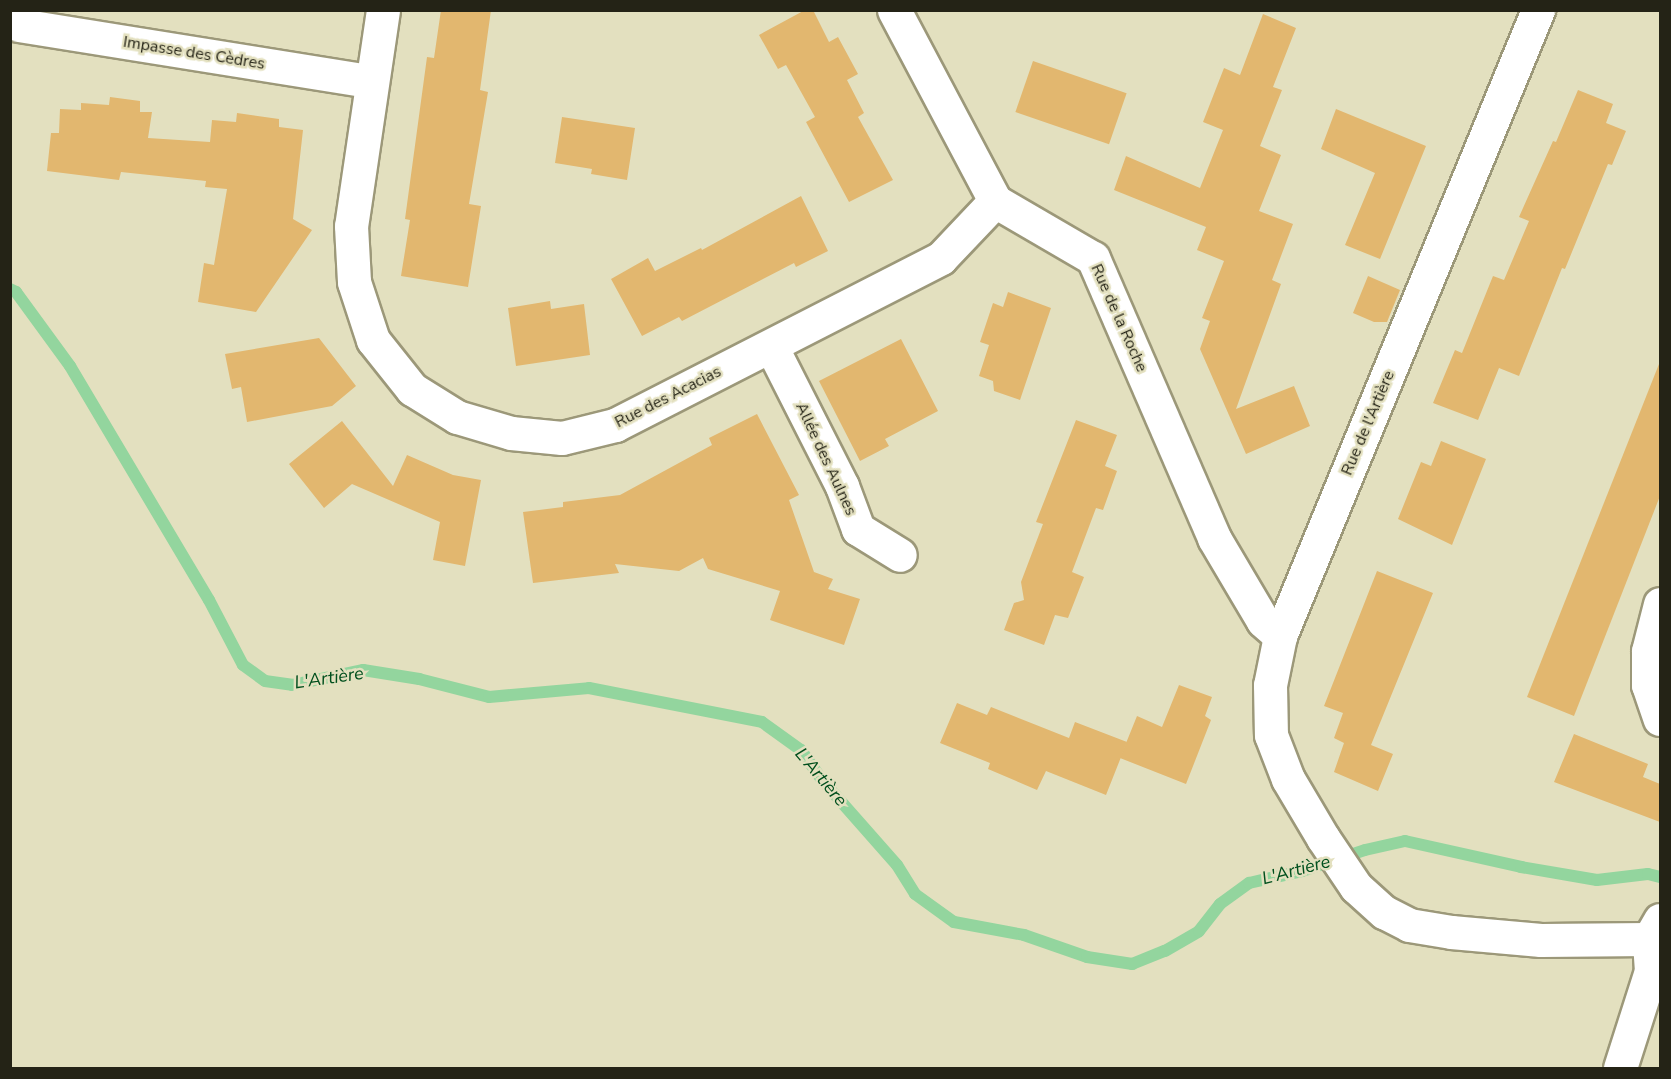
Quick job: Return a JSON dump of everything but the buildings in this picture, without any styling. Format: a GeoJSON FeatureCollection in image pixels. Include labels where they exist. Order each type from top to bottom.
{"type":"FeatureCollection","features":[{"type":"Feature","properties":{"kind":"street","name":"Rue des Acacias"},"geometry":{"type":"LineString","coordinates":[[383,10],[370,81],[351,226],[354,282],[373,340],[412,389],[457,417],[510,433],[562,438],[615,425],[941,258],[995,201]]}},
{"type":"Feature","properties":{"kind":"street"},"geometry":{"type":"LineString","coordinates":[[894,10],[995,201]]}},
{"type":"Feature","properties":{"kind":"street","name":"Rue de l'Artière"},"geometry":{"type":"LineString","coordinates":[[1538,10],[1280,636],[1270,685],[1271,735],[1288,779],[1323,838],[1356,887],[1384,912],[1408,924],[1451,932],[1541,940],[1655,929]]}},
{"type":"Feature","properties":{"kind":"street","name":"Impasse des Cèdres"},"geometry":{"type":"LineString","coordinates":[[19,25],[370,81]]}},
{"type":"Feature","properties":{"kind":"street","name":"Rue de la Roche"},"geometry":{"type":"LineString","coordinates":[[995,201],[1093,258],[1215,538],[1263,621],[1280,636]]}},
{"type":"Feature","properties":{"kind":"street","name":"Allée des Aulnes"},"geometry":{"type":"LineString","coordinates":[[771,346],[842,486],[858,529],[900,555]]}},
{"type":"Feature","properties":{"kind":"street"},"geometry":{"type":"LineString","coordinates":[[1660,604],[1648,651],[1648,685],[1660,719]]}},
{"type":"Feature","properties":{"kind":"street"},"geometry":{"type":"LineString","coordinates":[[1620,1068],[1651,971],[1655,929]]}},
{"type":"Feature","properties":{"kind":"waterway","name":"L'Artière"},"geometry":{"type":"LineString","coordinates":[[10,289],[16,292],[70,366],[209,600],[243,665],[265,681],[292,685],[363,670],[419,679],[489,697],[589,688],[762,722],[801,750],[822,780],[897,865],[915,894],[954,922],[1024,935],[1087,957],[1132,964],[1165,951],[1199,931],[1220,904],[1249,883],[1302,871],[1365,850],[1405,841],[1521,867],[1597,880],[1648,874],[1660,877]]}}]}
